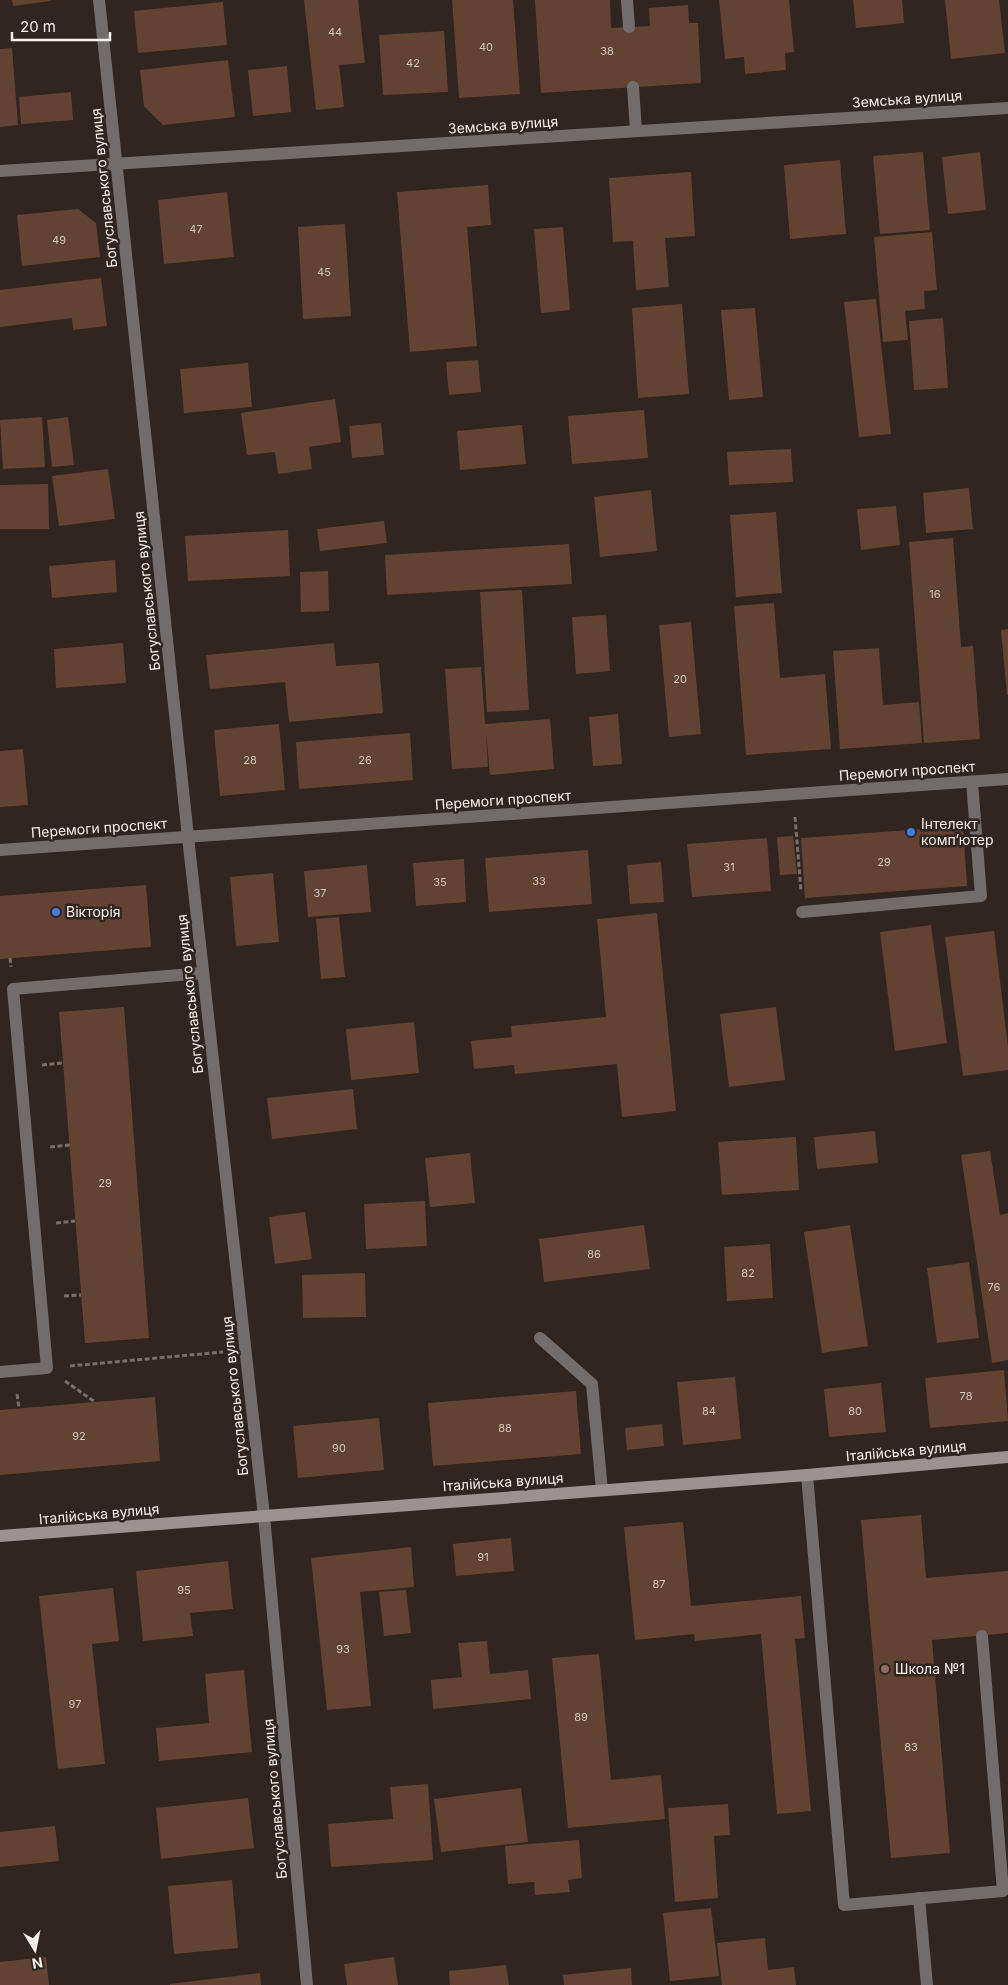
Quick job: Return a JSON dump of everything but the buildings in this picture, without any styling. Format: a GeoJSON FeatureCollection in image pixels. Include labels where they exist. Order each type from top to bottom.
{"type":"FeatureCollection","features":[{"type":"Feature","properties":{"kind":"main road","name":"Італійська вулиця"},"geometry":{"type":"LineString","coordinates":[[0,1536],[807,1475],[1008,1457]]}},
{"type":"Feature","properties":{"kind":"street","name":"Богуславського вулиця"},"geometry":{"type":"LineString","coordinates":[[99,0],[188,837],[264,1516],[307,1985]]}},
{"type":"Feature","properties":{"kind":"street"},"geometry":{"type":"LineString","coordinates":[[628,0],[629,27]]}},
{"type":"Feature","properties":{"kind":"street"},"geometry":{"type":"LineString","coordinates":[[633,87],[636,131]]}},
{"type":"Feature","properties":{"kind":"street","name":"Земська вулиця"},"geometry":{"type":"LineString","coordinates":[[0,171],[1008,108]]}},
{"type":"Feature","properties":{"kind":"street","name":"Перемоги проспект"},"geometry":{"type":"LineString","coordinates":[[0,850],[1008,779]]}},
{"type":"Feature","properties":{"kind":"street"},"geometry":{"type":"LineString","coordinates":[[802,912],[981,896],[972,782]]}},
{"type":"Feature","properties":{"kind":"street"},"geometry":{"type":"LineString","coordinates":[[0,1372],[47,1368],[13,989],[203,973]]}},
{"type":"Feature","properties":{"kind":"street"},"geometry":{"type":"LineString","coordinates":[[540,1338],[592,1384],[602,1490]]}},
{"type":"Feature","properties":{"kind":"street"},"geometry":{"type":"LineString","coordinates":[[807,1475],[844,1905],[1003,1891],[982,1636]]}},
{"type":"Feature","properties":{"kind":"street"},"geometry":{"type":"LineString","coordinates":[[919,1898],[927,1985]]}},
{"type":"Feature","properties":{"kind":"path"},"geometry":{"type":"LineString","coordinates":[[794,794],[802,912]]}},
{"type":"Feature","properties":{"kind":"path"},"geometry":{"type":"LineString","coordinates":[[47,1368],[245,1350]]}},
{"type":"Feature","properties":{"kind":"path"},"geometry":{"type":"LineString","coordinates":[[47,1368],[95,1402]]}},
{"type":"Feature","properties":{"kind":"place","name":"Інтелект комп’ютер"},"geometry":{"type":"Point","coordinates":[911,832]}},
{"type":"Feature","properties":{"kind":"place","name":"Вікторія"},"geometry":{"type":"Point","coordinates":[56,912]}},
{"type":"Feature","properties":{"kind":"place","name":"Школа №1"},"geometry":{"type":"Point","coordinates":[885,1669]}}]}
